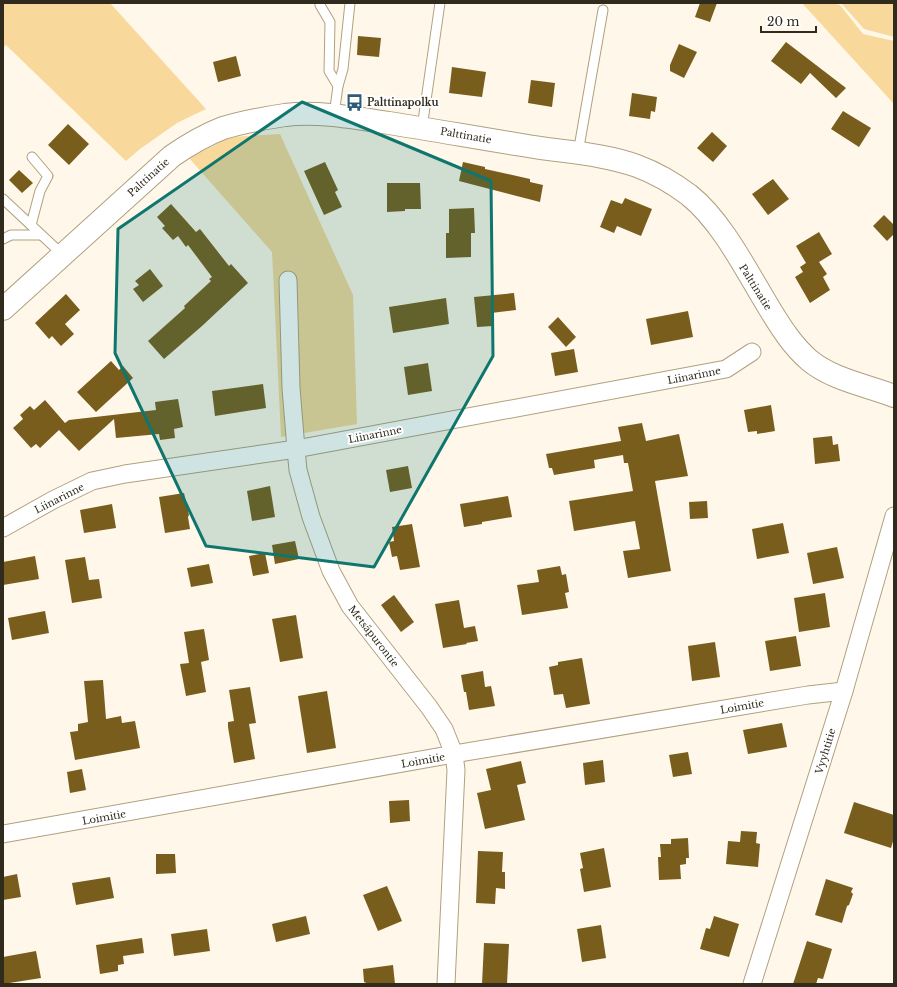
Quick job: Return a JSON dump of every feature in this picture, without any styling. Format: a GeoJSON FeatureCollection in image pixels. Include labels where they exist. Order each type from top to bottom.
{"type":"FeatureCollection","features":[{"type":"Feature","properties":{"kind":"street","name":"Palttinatie"},"geometry":{"type":"LineString","coordinates":[[3,309],[172,156],[193,142],[223,128],[258,119],[287,115],[334,114],[578,153],[636,166],[651,172],[682,190],[704,209],[730,244],[782,329],[794,345],[810,361],[826,372],[894,396]]}},
{"type":"Feature","properties":{"kind":"street","name":"Metsäpurontie"},"geometry":{"type":"LineString","coordinates":[[288,280],[291,388],[298,470],[311,517],[331,571],[350,606],[444,728],[454,754],[456,770],[446,984]]}},
{"type":"Feature","properties":{"kind":"street","name":"Liinarinne"},"geometry":{"type":"LineString","coordinates":[[3,528],[53,500],[92,481],[125,474],[296,449],[726,369],[752,352]]}},
{"type":"Feature","properties":{"kind":"street","name":"Vyyhtitie"},"geometry":{"type":"LineString","coordinates":[[752,984],[844,691],[894,516]]}},
{"type":"Feature","properties":{"kind":"street","name":"Loimitie"},"geometry":{"type":"LineString","coordinates":[[3,834],[454,754],[808,695],[844,691]]}},
{"type":"Feature","properties":{"kind":"lane"},"geometry":{"type":"LineString","coordinates":[[334,114],[338,86],[344,69],[350,3]]}},
{"type":"Feature","properties":{"kind":"lane"},"geometry":{"type":"LineString","coordinates":[[422,128],[440,3]]}},
{"type":"Feature","properties":{"kind":"lane"},"geometry":{"type":"LineString","coordinates":[[320,4],[330,22],[329,71],[338,86]]}},
{"type":"Feature","properties":{"kind":"lane"},"geometry":{"type":"LineString","coordinates":[[578,153],[603,10]]}},
{"type":"Feature","properties":{"kind":"lane"},"geometry":{"type":"LineString","coordinates":[[31,225],[40,191],[48,176],[32,157]]}},
{"type":"Feature","properties":{"kind":"lane"},"geometry":{"type":"LineString","coordinates":[[3,199],[62,255]]}},
{"type":"Feature","properties":{"kind":"lane"},"geometry":{"type":"LineString","coordinates":[[3,239],[11,235],[41,235]]}},
{"type":"Feature","properties":{"kind":"highlighted area"},"geometry":{"type":"Polygon","coordinates":[[[302,102],[491,181],[493,356],[374,567],[206,546],[115,353],[118,229],[302,102]]]}},
{"type":"Feature","properties":{"kind":"shaded area"},"geometry":{"type":"Polygon","coordinates":[[[3,3],[110,3],[206,109],[177,123],[140,149],[126,161],[6,45],[3,48],[3,3]]]}},
{"type":"Feature","properties":{"kind":"shaded area"},"geometry":{"type":"Polygon","coordinates":[[[802,3],[833,3],[840,5],[863,34],[894,41],[894,104],[802,3]]]}},
{"type":"Feature","properties":{"kind":"shaded area"},"geometry":{"type":"Polygon","coordinates":[[[841,3],[894,3],[894,37],[864,29],[841,3]]]}},
{"type":"Feature","properties":{"kind":"shaded area"},"geometry":{"type":"Polygon","coordinates":[[[280,134],[353,295],[357,424],[281,437],[272,252],[189,158],[231,137],[280,134]]]}},
{"type":"Feature","properties":{"kind":"building"},"geometry":{"type":"Polygon","coordinates":[[[700,3],[717,3],[710,22],[695,17],[700,3]]]}},
{"type":"Feature","properties":{"kind":"building"},"geometry":{"type":"Polygon","coordinates":[[[358,36],[381,38],[379,57],[357,55],[358,36]]]}},
{"type":"Feature","properties":{"kind":"building"},"geometry":{"type":"Polygon","coordinates":[[[786,42],[846,88],[836,98],[810,73],[801,84],[771,61],[786,42]]]}},
{"type":"Feature","properties":{"kind":"building"},"geometry":{"type":"Polygon","coordinates":[[[679,44],[697,52],[684,78],[670,71],[670,65],[679,44]]]}},
{"type":"Feature","properties":{"kind":"building"},"geometry":{"type":"Polygon","coordinates":[[[236,56],[241,76],[218,82],[213,62],[236,56]]]}},
{"type":"Feature","properties":{"kind":"building"},"geometry":{"type":"Polygon","coordinates":[[[452,67],[486,72],[482,97],[449,93],[452,67]]]}},
{"type":"Feature","properties":{"kind":"building"},"geometry":{"type":"Polygon","coordinates":[[[531,80],[555,83],[552,107],[528,103],[531,80]]]}},
{"type":"Feature","properties":{"kind":"building"},"geometry":{"type":"Polygon","coordinates":[[[632,93],[657,97],[655,112],[651,111],[650,119],[629,116],[632,93]]]}},
{"type":"Feature","properties":{"kind":"building"},"geometry":{"type":"Polygon","coordinates":[[[843,111],[871,128],[859,147],[831,129],[843,111]]]}},
{"type":"Feature","properties":{"kind":"building"},"geometry":{"type":"Polygon","coordinates":[[[68,124],[89,144],[69,165],[48,145],[68,124]]]}},
{"type":"Feature","properties":{"kind":"building"},"geometry":{"type":"Polygon","coordinates":[[[712,132],[727,146],[713,162],[697,148],[712,132]]]}},
{"type":"Feature","properties":{"kind":"building"},"geometry":{"type":"Polygon","coordinates":[[[325,162],[338,190],[335,192],[342,207],[324,215],[304,171],[325,162]]]}},
{"type":"Feature","properties":{"kind":"building"},"geometry":{"type":"Polygon","coordinates":[[[463,162],[485,167],[485,169],[530,179],[530,182],[543,185],[540,202],[459,181],[463,162]]]}},
{"type":"Feature","properties":{"kind":"building"},"geometry":{"type":"Polygon","coordinates":[[[19,170],[33,183],[22,193],[9,180],[19,170]]]}},
{"type":"Feature","properties":{"kind":"building"},"geometry":{"type":"Polygon","coordinates":[[[773,179],[789,199],[768,215],[752,194],[773,179]]]}},
{"type":"Feature","properties":{"kind":"building"},"geometry":{"type":"Polygon","coordinates":[[[387,183],[420,183],[421,209],[405,209],[405,211],[387,212],[387,183]]]}},
{"type":"Feature","properties":{"kind":"building"},"geometry":{"type":"Polygon","coordinates":[[[625,198],[652,209],[641,236],[617,226],[614,233],[600,227],[611,200],[622,204],[625,198]]]}},
{"type":"Feature","properties":{"kind":"building"},"geometry":{"type":"Polygon","coordinates":[[[171,204],[196,232],[200,229],[229,266],[231,264],[248,283],[164,359],[148,341],[185,308],[184,306],[211,281],[209,279],[212,277],[188,245],[186,247],[178,236],[173,240],[162,228],[165,226],[157,217],[171,204]]]}},
{"type":"Feature","properties":{"kind":"building"},"geometry":{"type":"Polygon","coordinates":[[[474,208],[475,233],[471,233],[471,257],[446,258],[446,233],[449,233],[449,209],[474,208]]]}},
{"type":"Feature","properties":{"kind":"building"},"geometry":{"type":"Polygon","coordinates":[[[884,215],[894,225],[894,234],[887,241],[873,226],[884,215]]]}},
{"type":"Feature","properties":{"kind":"building"},"geometry":{"type":"Polygon","coordinates":[[[819,232],[832,254],[819,262],[827,274],[823,277],[830,290],[810,303],[795,277],[803,272],[800,267],[806,263],[796,246],[819,232]]]}},
{"type":"Feature","properties":{"kind":"building"},"geometry":{"type":"Polygon","coordinates":[[[150,269],[163,286],[143,302],[133,289],[139,285],[135,281],[150,269]]]}},
{"type":"Feature","properties":{"kind":"building"},"geometry":{"type":"Polygon","coordinates":[[[514,293],[516,310],[491,313],[493,326],[477,327],[474,297],[514,293]]]}},
{"type":"Feature","properties":{"kind":"building"},"geometry":{"type":"Polygon","coordinates":[[[66,294],[80,310],[65,324],[74,334],[61,346],[52,336],[49,339],[35,323],[66,294]]]}},
{"type":"Feature","properties":{"kind":"building"},"geometry":{"type":"Polygon","coordinates":[[[446,298],[449,324],[393,333],[389,307],[446,298]]]}},
{"type":"Feature","properties":{"kind":"building"},"geometry":{"type":"Polygon","coordinates":[[[688,311],[693,337],[651,345],[646,319],[688,311]]]}},
{"type":"Feature","properties":{"kind":"building"},"geometry":{"type":"Polygon","coordinates":[[[558,317],[576,337],[566,347],[548,327],[558,317]]]}},
{"type":"Feature","properties":{"kind":"building"},"geometry":{"type":"Polygon","coordinates":[[[574,349],[578,372],[555,376],[551,353],[574,349]]]}},
{"type":"Feature","properties":{"kind":"building"},"geometry":{"type":"Polygon","coordinates":[[[111,361],[119,370],[123,366],[133,378],[96,412],[77,392],[111,361]]]}},
{"type":"Feature","properties":{"kind":"building"},"geometry":{"type":"Polygon","coordinates":[[[428,363],[432,391],[408,395],[404,367],[428,363]]]}},
{"type":"Feature","properties":{"kind":"building"},"geometry":{"type":"Polygon","coordinates":[[[263,384],[266,408],[215,416],[212,391],[263,384]]]}},
{"type":"Feature","properties":{"kind":"building"},"geometry":{"type":"Polygon","coordinates":[[[178,399],[183,427],[174,429],[175,438],[160,440],[159,434],[116,438],[114,419],[79,451],[59,430],[40,448],[36,444],[31,448],[13,428],[23,419],[20,415],[30,406],[34,410],[45,400],[65,423],[69,420],[156,410],[155,402],[178,399]]]}},
{"type":"Feature","properties":{"kind":"building"},"geometry":{"type":"Polygon","coordinates":[[[771,405],[775,431],[757,434],[757,431],[748,432],[744,410],[771,405]]]}},
{"type":"Feature","properties":{"kind":"building"},"geometry":{"type":"Polygon","coordinates":[[[642,423],[646,441],[679,434],[688,476],[655,481],[671,571],[628,578],[623,551],[640,549],[635,521],[574,531],[569,501],[633,491],[628,463],[624,463],[623,455],[594,460],[595,468],[554,475],[552,468],[549,468],[546,454],[621,441],[618,427],[642,423]]]}},
{"type":"Feature","properties":{"kind":"building"},"geometry":{"type":"Polygon","coordinates":[[[832,436],[833,445],[838,444],[840,461],[815,464],[813,438],[832,436]]]}},
{"type":"Feature","properties":{"kind":"building"},"geometry":{"type":"Polygon","coordinates":[[[408,466],[412,488],[390,492],[386,470],[408,466]]]}},
{"type":"Feature","properties":{"kind":"building"},"geometry":{"type":"Polygon","coordinates":[[[270,486],[275,517],[252,521],[247,491],[270,486]]]}},
{"type":"Feature","properties":{"kind":"building"},"geometry":{"type":"Polygon","coordinates":[[[184,493],[189,515],[190,529],[165,533],[159,497],[184,493]]]}},
{"type":"Feature","properties":{"kind":"building"},"geometry":{"type":"Polygon","coordinates":[[[508,496],[512,517],[482,522],[482,524],[464,527],[460,504],[508,496]]]}},
{"type":"Feature","properties":{"kind":"building"},"geometry":{"type":"Polygon","coordinates":[[[707,501],[708,518],[690,519],[689,502],[707,501]]]}},
{"type":"Feature","properties":{"kind":"building"},"geometry":{"type":"Polygon","coordinates":[[[112,504],[116,528],[84,533],[80,510],[112,504]]]}},
{"type":"Feature","properties":{"kind":"building"},"geometry":{"type":"Polygon","coordinates":[[[783,523],[789,553],[757,559],[752,529],[783,523]]]}},
{"type":"Feature","properties":{"kind":"building"},"geometry":{"type":"Polygon","coordinates":[[[412,524],[420,567],[400,570],[397,556],[392,557],[389,542],[394,541],[392,527],[412,524]]]}},
{"type":"Feature","properties":{"kind":"building"},"geometry":{"type":"Polygon","coordinates":[[[295,541],[299,559],[275,564],[272,545],[295,541]]]}},
{"type":"Feature","properties":{"kind":"building"},"geometry":{"type":"Polygon","coordinates":[[[837,547],[844,578],[813,584],[807,553],[837,547]]]}},
{"type":"Feature","properties":{"kind":"building"},"geometry":{"type":"Polygon","coordinates":[[[265,553],[269,573],[253,576],[249,556],[265,553]]]}},
{"type":"Feature","properties":{"kind":"building"},"geometry":{"type":"Polygon","coordinates":[[[35,556],[39,579],[3,585],[3,562],[35,556]]]}},
{"type":"Feature","properties":{"kind":"building"},"geometry":{"type":"Polygon","coordinates":[[[85,557],[89,580],[99,579],[102,598],[72,603],[65,560],[85,557]]]}},
{"type":"Feature","properties":{"kind":"building"},"geometry":{"type":"Polygon","coordinates":[[[209,564],[213,583],[191,587],[187,568],[209,564]]]}},
{"type":"Feature","properties":{"kind":"building"},"geometry":{"type":"Polygon","coordinates":[[[560,566],[562,575],[566,574],[569,592],[565,593],[568,608],[522,615],[517,585],[539,582],[537,570],[560,566]]]}},
{"type":"Feature","properties":{"kind":"building"},"geometry":{"type":"Polygon","coordinates":[[[825,593],[830,627],[799,632],[794,598],[825,593]]]}},
{"type":"Feature","properties":{"kind":"building"},"geometry":{"type":"Polygon","coordinates":[[[394,595],[414,622],[401,632],[381,605],[394,595]]]}},
{"type":"Feature","properties":{"kind":"building"},"geometry":{"type":"Polygon","coordinates":[[[459,600],[464,628],[475,626],[478,641],[443,648],[435,604],[459,600]]]}},
{"type":"Feature","properties":{"kind":"building"},"geometry":{"type":"Polygon","coordinates":[[[45,611],[49,633],[12,640],[8,618],[45,611]]]}},
{"type":"Feature","properties":{"kind":"building"},"geometry":{"type":"Polygon","coordinates":[[[296,615],[303,658],[280,662],[272,619],[296,615]]]}},
{"type":"Feature","properties":{"kind":"building"},"geometry":{"type":"Polygon","coordinates":[[[204,629],[209,660],[201,662],[206,692],[186,696],[180,664],[189,663],[184,632],[204,629]]]}},
{"type":"Feature","properties":{"kind":"building"},"geometry":{"type":"Polygon","coordinates":[[[796,636],[801,666],[770,671],[765,641],[796,636]]]}},
{"type":"Feature","properties":{"kind":"building"},"geometry":{"type":"Polygon","coordinates":[[[715,642],[720,677],[692,681],[688,646],[715,642]]]}},
{"type":"Feature","properties":{"kind":"building"},"geometry":{"type":"Polygon","coordinates":[[[582,658],[590,704],[566,708],[563,694],[554,695],[549,667],[558,665],[558,662],[582,658]]]}},
{"type":"Feature","properties":{"kind":"building"},"geometry":{"type":"Polygon","coordinates":[[[483,671],[485,687],[491,686],[495,706],[469,710],[461,675],[483,671]]]}},
{"type":"Feature","properties":{"kind":"building"},"geometry":{"type":"Polygon","coordinates":[[[103,680],[106,719],[121,716],[122,723],[135,721],[140,748],[75,760],[70,732],[78,731],[78,724],[88,722],[84,681],[103,680]]]}},
{"type":"Feature","properties":{"kind":"building"},"geometry":{"type":"Polygon","coordinates":[[[250,687],[256,723],[249,724],[255,759],[234,763],[228,727],[228,722],[234,721],[229,690],[250,687]]]}},
{"type":"Feature","properties":{"kind":"building"},"geometry":{"type":"Polygon","coordinates":[[[327,691],[336,748],[307,753],[298,696],[327,691]]]}},
{"type":"Feature","properties":{"kind":"building"},"geometry":{"type":"Polygon","coordinates":[[[782,723],[787,747],[748,754],[743,730],[782,723]]]}},
{"type":"Feature","properties":{"kind":"building"},"geometry":{"type":"Polygon","coordinates":[[[688,752],[692,774],[673,777],[669,755],[688,752]]]}},
{"type":"Feature","properties":{"kind":"building"},"geometry":{"type":"Polygon","coordinates":[[[603,760],[605,782],[585,785],[583,763],[603,760]]]}},
{"type":"Feature","properties":{"kind":"building"},"geometry":{"type":"Polygon","coordinates":[[[521,761],[526,783],[517,785],[525,820],[485,829],[477,793],[491,790],[486,769],[521,761]]]}},
{"type":"Feature","properties":{"kind":"building"},"geometry":{"type":"Polygon","coordinates":[[[82,769],[86,790],[70,793],[67,772],[82,769]]]}},
{"type":"Feature","properties":{"kind":"building"},"geometry":{"type":"Polygon","coordinates":[[[409,800],[410,821],[390,823],[389,801],[409,800]]]}},
{"type":"Feature","properties":{"kind":"building"},"geometry":{"type":"Polygon","coordinates":[[[854,802],[894,815],[894,838],[891,848],[844,833],[854,802]]]}},
{"type":"Feature","properties":{"kind":"building"},"geometry":{"type":"Polygon","coordinates":[[[741,831],[757,832],[756,843],[760,844],[758,867],[726,864],[728,841],[740,842],[741,831]]]}},
{"type":"Feature","properties":{"kind":"building"},"geometry":{"type":"Polygon","coordinates":[[[688,838],[689,858],[686,858],[686,864],[680,865],[681,879],[659,880],[658,857],[661,857],[660,844],[671,844],[671,839],[688,838]]]}},
{"type":"Feature","properties":{"kind":"building"},"geometry":{"type":"Polygon","coordinates":[[[604,848],[611,887],[584,892],[580,869],[583,868],[580,853],[604,848]]]}},
{"type":"Feature","properties":{"kind":"building"},"geometry":{"type":"Polygon","coordinates":[[[478,851],[503,852],[502,872],[505,872],[505,889],[496,888],[495,904],[476,903],[478,851]]]}},
{"type":"Feature","properties":{"kind":"building"},"geometry":{"type":"Polygon","coordinates":[[[156,854],[175,854],[176,873],[156,874],[156,854]]]}},
{"type":"Feature","properties":{"kind":"building"},"geometry":{"type":"Polygon","coordinates":[[[17,874],[21,897],[3,900],[3,877],[17,874]]]}},
{"type":"Feature","properties":{"kind":"building"},"geometry":{"type":"Polygon","coordinates":[[[110,877],[114,898],[76,905],[72,883],[110,877]]]}},
{"type":"Feature","properties":{"kind":"building"},"geometry":{"type":"Polygon","coordinates":[[[826,879],[853,888],[851,892],[853,894],[849,905],[847,906],[842,923],[815,915],[826,879]]]}},
{"type":"Feature","properties":{"kind":"building"},"geometry":{"type":"Polygon","coordinates":[[[387,886],[402,921],[378,931],[363,895],[387,886]]]}},
{"type":"Feature","properties":{"kind":"building"},"geometry":{"type":"Polygon","coordinates":[[[306,916],[310,934],[276,942],[272,924],[306,916]]]}},
{"type":"Feature","properties":{"kind":"building"},"geometry":{"type":"Polygon","coordinates":[[[714,916],[739,924],[729,957],[700,949],[706,928],[710,929],[714,916]]]}},
{"type":"Feature","properties":{"kind":"building"},"geometry":{"type":"Polygon","coordinates":[[[601,925],[606,958],[582,962],[577,929],[601,925]]]}},
{"type":"Feature","properties":{"kind":"building"},"geometry":{"type":"Polygon","coordinates":[[[207,929],[210,951],[174,956],[171,934],[207,929]]]}},
{"type":"Feature","properties":{"kind":"building"},"geometry":{"type":"Polygon","coordinates":[[[142,938],[144,953],[123,956],[124,964],[118,965],[118,971],[100,974],[96,945],[142,938]]]}},
{"type":"Feature","properties":{"kind":"building"},"geometry":{"type":"Polygon","coordinates":[[[807,941],[832,949],[823,979],[818,978],[816,984],[793,984],[807,941]]]}},
{"type":"Feature","properties":{"kind":"building"},"geometry":{"type":"Polygon","coordinates":[[[484,943],[509,944],[507,984],[482,984],[484,943]]]}},
{"type":"Feature","properties":{"kind":"building"},"geometry":{"type":"Polygon","coordinates":[[[36,951],[41,978],[3,984],[3,957],[36,951]]]}},
{"type":"Feature","properties":{"kind":"building"},"geometry":{"type":"Polygon","coordinates":[[[393,965],[395,984],[369,984],[364,982],[363,969],[393,965]]]}},
{"type":"Feature","properties":{"kind":"place","name":"Palttinapolku"},"geometry":{"type":"Point","coordinates":[354,102]}}]}
